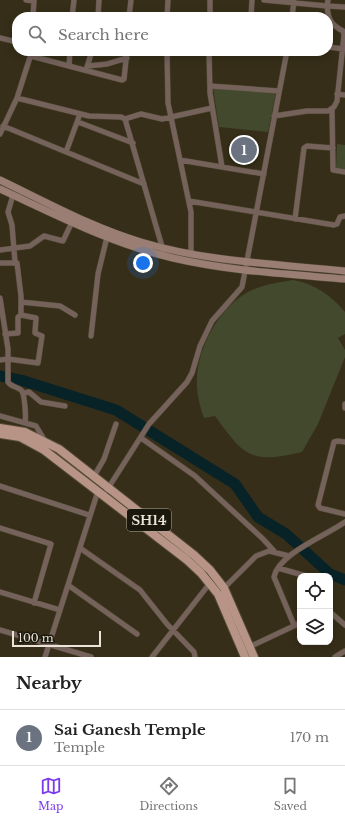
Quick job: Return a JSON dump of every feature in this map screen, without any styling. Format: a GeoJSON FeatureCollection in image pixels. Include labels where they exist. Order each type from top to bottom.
{"type":"FeatureCollection","features":[{"type":"Feature","properties":{"kind":"main road","name":"SH14"},"geometry":{"type":"LineString","coordinates":[[0,428],[25,432],[59,449],[93,478],[108,488],[210,570],[250,646],[254,657]]}},
{"type":"Feature","properties":{"kind":"main road","name":"SH14"},"geometry":{"type":"LineString","coordinates":[[0,434],[20,437],[32,442],[188,560],[210,583],[221,591],[244,654]]}},
{"type":"Feature","properties":{"kind":"street"},"geometry":{"type":"LineString","coordinates":[[26,0],[34,1],[33,12]]}},
{"type":"Feature","properties":{"kind":"street"},"geometry":{"type":"LineString","coordinates":[[73,12],[74,0]]}},
{"type":"Feature","properties":{"kind":"street"},"geometry":{"type":"LineString","coordinates":[[98,12],[99,0]]}},
{"type":"Feature","properties":{"kind":"street"},"geometry":{"type":"LineString","coordinates":[[130,12],[131,0]]}},
{"type":"Feature","properties":{"kind":"street"},"geometry":{"type":"LineString","coordinates":[[167,12],[168,0]]}},
{"type":"Feature","properties":{"kind":"street"},"geometry":{"type":"LineString","coordinates":[[210,0],[210,12]]}},
{"type":"Feature","properties":{"kind":"street"},"geometry":{"type":"LineString","coordinates":[[251,12],[252,0]]}},
{"type":"Feature","properties":{"kind":"street"},"geometry":{"type":"LineString","coordinates":[[264,0],[328,3],[345,7]]}},
{"type":"Feature","properties":{"kind":"street"},"geometry":{"type":"LineString","coordinates":[[293,12],[294,1]]}},
{"type":"Feature","properties":{"kind":"street"},"geometry":{"type":"LineString","coordinates":[[333,26],[344,33],[344,49],[337,101],[332,109],[333,170],[345,172]]}},
{"type":"Feature","properties":{"kind":"street"},"geometry":{"type":"LineString","coordinates":[[0,38],[12,41]]}},
{"type":"Feature","properties":{"kind":"street"},"geometry":{"type":"LineString","coordinates":[[333,48],[344,49]]}},
{"type":"Feature","properties":{"kind":"street"},"geometry":{"type":"LineString","coordinates":[[0,134],[17,98],[30,56]]}},
{"type":"Feature","properties":{"kind":"street"},"geometry":{"type":"LineString","coordinates":[[37,56],[69,66],[87,68],[127,58],[124,79],[97,75],[87,68]]}},
{"type":"Feature","properties":{"kind":"street"},"geometry":{"type":"LineString","coordinates":[[69,66],[70,56]]}},
{"type":"Feature","properties":{"kind":"street"},"geometry":{"type":"LineString","coordinates":[[87,68],[91,56]]}},
{"type":"Feature","properties":{"kind":"street"},"geometry":{"type":"LineString","coordinates":[[167,56],[166,91],[192,222],[190,257]]}},
{"type":"Feature","properties":{"kind":"street"},"geometry":{"type":"LineString","coordinates":[[209,56],[212,108],[222,167]]}},
{"type":"Feature","properties":{"kind":"street"},"geometry":{"type":"LineString","coordinates":[[45,657],[89,515],[101,493],[108,488],[150,424],[187,382],[192,373],[200,346],[212,321],[242,287],[248,262],[286,56]]}},
{"type":"Feature","properties":{"kind":"street"},"geometry":{"type":"LineString","coordinates":[[210,86],[279,91]]}},
{"type":"Feature","properties":{"kind":"street"},"geometry":{"type":"LineString","coordinates":[[337,94],[345,95]]}},
{"type":"Feature","properties":{"kind":"street"},"geometry":{"type":"LineString","coordinates":[[17,98],[80,114],[121,117],[125,119],[136,114],[159,119],[212,108]]}},
{"type":"Feature","properties":{"kind":"street"},"geometry":{"type":"LineString","coordinates":[[274,116],[332,109]]}},
{"type":"Feature","properties":{"kind":"street"},"geometry":{"type":"LineString","coordinates":[[66,152],[80,114]]}},
{"type":"Feature","properties":{"kind":"street"},"geometry":{"type":"LineString","coordinates":[[125,119],[163,255]]}},
{"type":"Feature","properties":{"kind":"street"},"geometry":{"type":"LineString","coordinates":[[78,122],[133,144]]}},
{"type":"Feature","properties":{"kind":"street"},"geometry":{"type":"LineString","coordinates":[[3,126],[144,184]]}},
{"type":"Feature","properties":{"kind":"street"},"geometry":{"type":"LineString","coordinates":[[295,219],[305,147],[332,148]]}},
{"type":"Feature","properties":{"kind":"street"},"geometry":{"type":"LineString","coordinates":[[180,160],[264,174]]}},
{"type":"Feature","properties":{"kind":"street"},"geometry":{"type":"LineString","coordinates":[[0,180],[121,236],[190,257],[246,270],[345,278]]}},
{"type":"Feature","properties":{"kind":"street"},"geometry":{"type":"LineString","coordinates":[[0,190],[107,237],[163,255],[345,271]]}},
{"type":"Feature","properties":{"kind":"street"},"geometry":{"type":"LineString","coordinates":[[3,332],[18,333],[18,317],[21,315],[18,265],[15,262],[12,225],[8,212],[13,195]]}},
{"type":"Feature","properties":{"kind":"street"},"geometry":{"type":"LineString","coordinates":[[189,201],[295,219],[336,224],[340,216],[345,216]]}},
{"type":"Feature","properties":{"kind":"street"},"geometry":{"type":"LineString","coordinates":[[0,250],[34,244],[44,236],[64,241],[72,222]]}},
{"type":"Feature","properties":{"kind":"street"},"geometry":{"type":"LineString","coordinates":[[91,336],[98,274],[107,237]]}},
{"type":"Feature","properties":{"kind":"street"},"geometry":{"type":"LineString","coordinates":[[0,263],[15,262]]}},
{"type":"Feature","properties":{"kind":"street"},"geometry":{"type":"LineString","coordinates":[[0,298],[3,332],[8,360],[8,382],[10,385],[22,390],[24,393],[24,409],[26,415],[25,423]]}},
{"type":"Feature","properties":{"kind":"street"},"geometry":{"type":"LineString","coordinates":[[21,302],[60,306],[75,315]]}},
{"type":"Feature","properties":{"kind":"street"},"geometry":{"type":"LineString","coordinates":[[0,360],[36,364],[39,362],[42,336],[35,333],[36,319],[21,315]]}},
{"type":"Feature","properties":{"kind":"street"},"geometry":{"type":"LineString","coordinates":[[24,393],[30,392],[41,402],[65,406]]}},
{"type":"Feature","properties":{"kind":"street"},"geometry":{"type":"LineString","coordinates":[[0,416],[38,428],[44,441]]}},
{"type":"Feature","properties":{"kind":"street"},"geometry":{"type":"LineString","coordinates":[[93,478],[104,459],[116,424]]}},
{"type":"Feature","properties":{"kind":"street"},"geometry":{"type":"LineString","coordinates":[[140,438],[195,476],[274,551]]}},
{"type":"Feature","properties":{"kind":"street"},"geometry":{"type":"LineString","coordinates":[[345,442],[334,442],[318,505],[320,508],[345,514]]}},
{"type":"Feature","properties":{"kind":"street"},"geometry":{"type":"LineString","coordinates":[[0,486],[89,515]]}},
{"type":"Feature","properties":{"kind":"street"},"geometry":{"type":"LineString","coordinates":[[294,625],[274,577],[278,568],[290,555],[345,522]]}},
{"type":"Feature","properties":{"kind":"street"},"geometry":{"type":"LineString","coordinates":[[0,528],[51,544],[34,603]]}},
{"type":"Feature","properties":{"kind":"street"},"geometry":{"type":"LineString","coordinates":[[80,548],[140,590],[164,621],[194,652],[195,657]]}},
{"type":"Feature","properties":{"kind":"street"},"geometry":{"type":"LineString","coordinates":[[221,591],[256,556],[265,552],[274,551],[290,555]]}},
{"type":"Feature","properties":{"kind":"street"},"geometry":{"type":"LineString","coordinates":[[278,568],[297,573]]}},
{"type":"Feature","properties":{"kind":"street"},"geometry":{"type":"LineString","coordinates":[[152,657],[210,583]]}},
{"type":"Feature","properties":{"kind":"street"},"geometry":{"type":"LineString","coordinates":[[68,585],[137,634]]}},
{"type":"Feature","properties":{"kind":"street"},"geometry":{"type":"LineString","coordinates":[[0,592],[60,610]]}},
{"type":"Feature","properties":{"kind":"street"},"geometry":{"type":"LineString","coordinates":[[333,615],[345,625]]}},
{"type":"Feature","properties":{"kind":"street"},"geometry":{"type":"LineString","coordinates":[[244,654],[250,646],[297,624]]}},
{"type":"Feature","properties":{"kind":"street"},"geometry":{"type":"LineString","coordinates":[[0,630],[91,657]]}},
{"type":"Feature","properties":{"kind":"street"},"geometry":{"type":"LineString","coordinates":[[336,657],[345,651]]}},
{"type":"Feature","properties":{"kind":"green space"},"geometry":{"type":"Polygon","coordinates":[[[213,88],[276,92],[268,132],[219,127],[213,88]]]}},
{"type":"Feature","properties":{"kind":"green space"},"geometry":{"type":"Polygon","coordinates":[[[337,144],[345,145],[345,170],[336,169],[337,144]]]}},
{"type":"Feature","properties":{"kind":"green space"},"geometry":{"type":"Polygon","coordinates":[[[293,280],[308,284],[322,291],[334,300],[345,312],[345,334],[338,338],[345,350],[345,357],[318,424],[302,452],[285,456],[260,457],[250,454],[242,449],[215,416],[204,418],[197,392],[199,365],[211,331],[218,320],[234,302],[243,295],[255,289],[293,280]]]}},
{"type":"Feature","properties":{"kind":"waterway"},"geometry":{"type":"LineString","coordinates":[[0,376],[24,381],[116,410],[235,484],[258,517],[286,534],[330,574],[345,580]]}},
{"type":"Feature","properties":{"kind":"place","name":"Sai Ganesh Temple"},"geometry":{"type":"Point","coordinates":[244,150]}}]}
